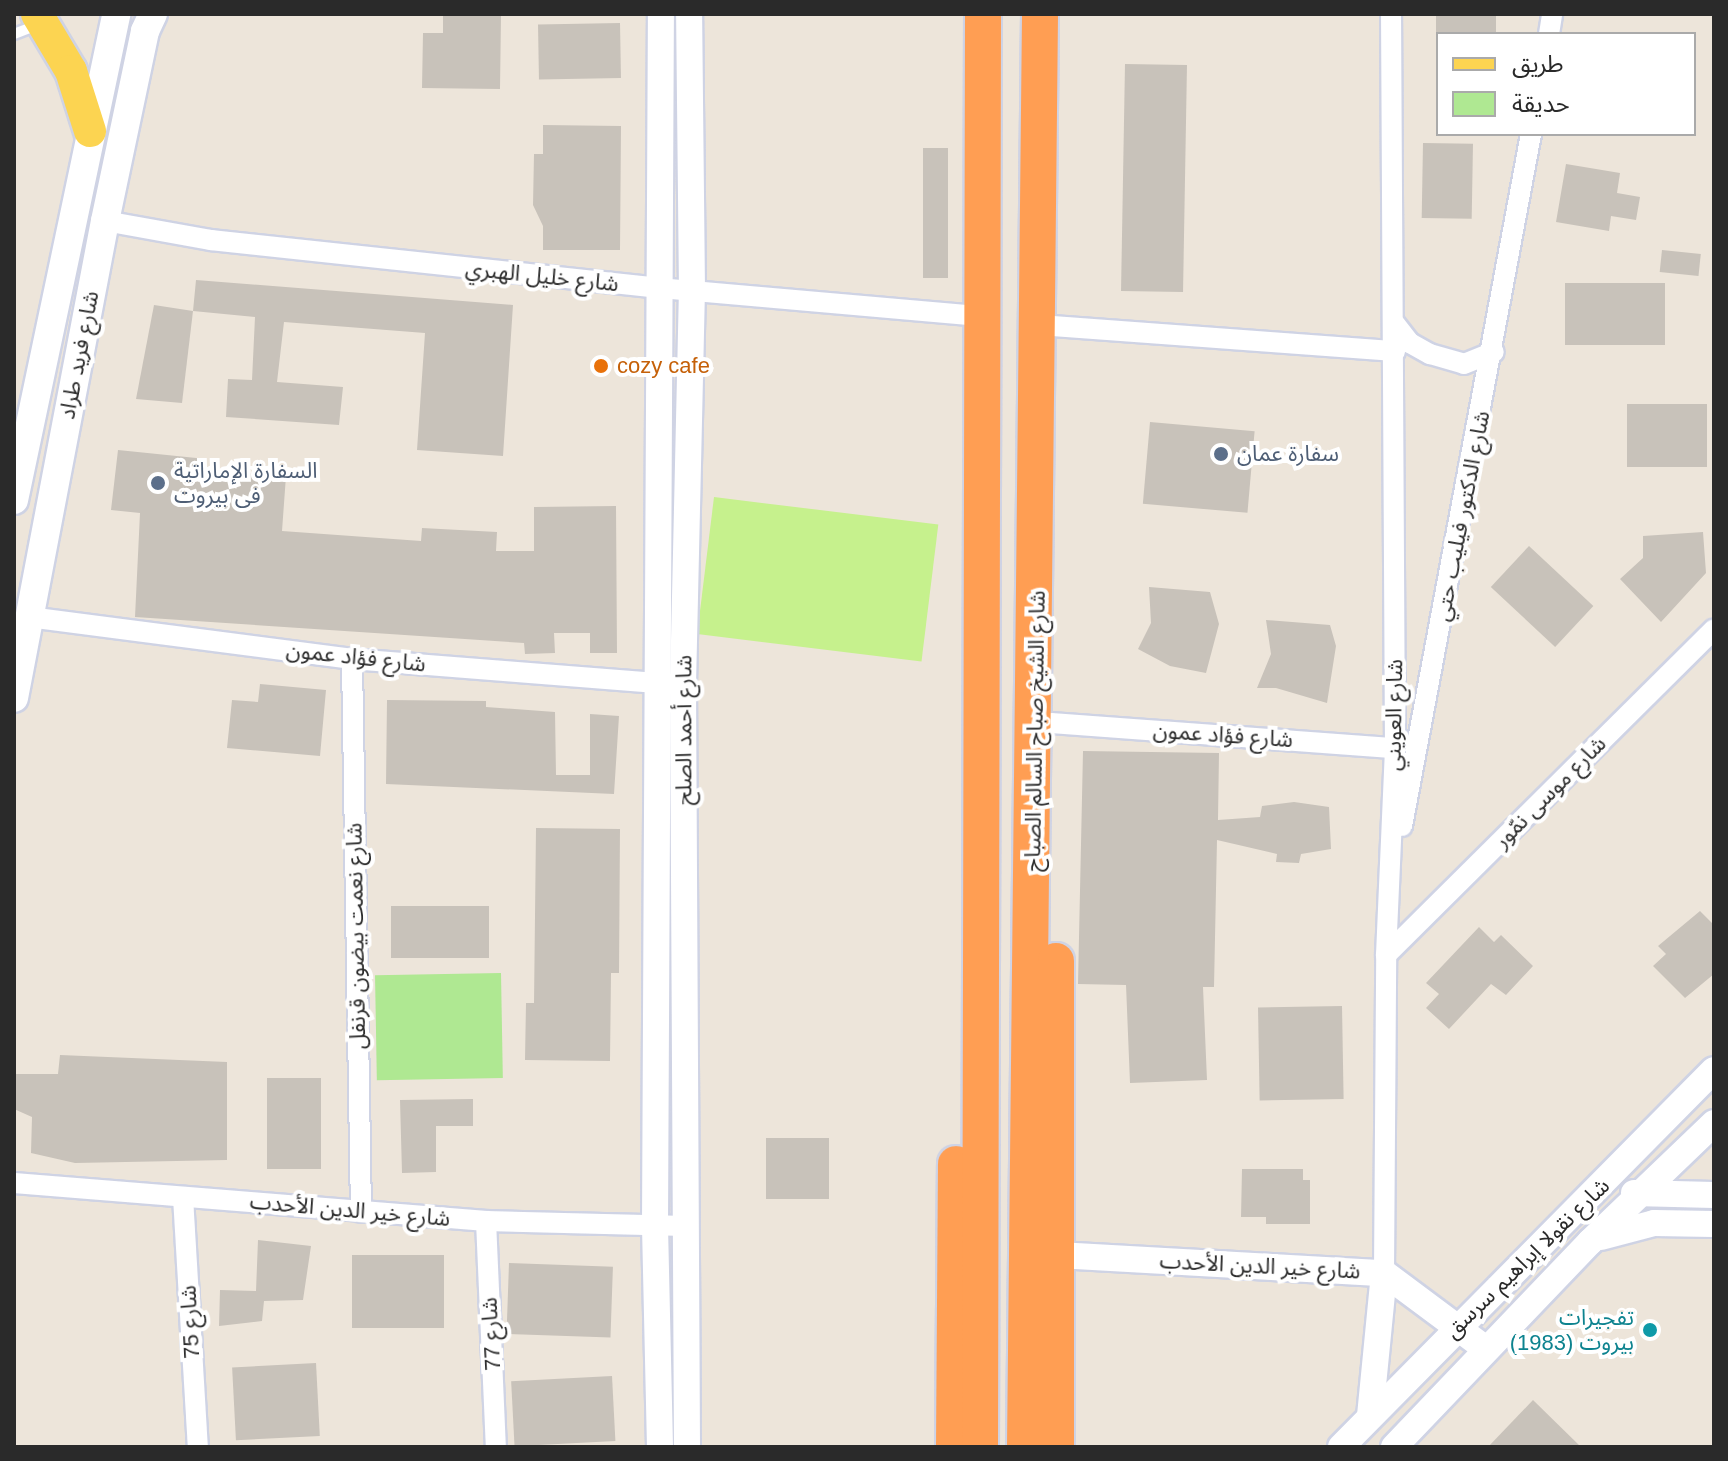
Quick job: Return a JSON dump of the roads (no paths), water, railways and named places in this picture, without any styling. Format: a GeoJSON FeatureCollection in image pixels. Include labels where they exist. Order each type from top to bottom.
{"type":"FeatureCollection","features":[{"type":"Feature","properties":{"kind":"highway"},"geometry":{"type":"LineString","coordinates":[[980,1447],[983,14]]}},
{"type":"Feature","properties":{"kind":"highway","name":"شارع الشيخ صباح السالم الصباح"},"geometry":{"type":"LineString","coordinates":[[1025,1447],[1038,499],[1040,14]]}},
{"type":"Feature","properties":{"kind":"highway"},"geometry":{"type":"LineString","coordinates":[[954,1447],[959,800],[983,496]]}},
{"type":"Feature","properties":{"kind":"highway"},"geometry":{"type":"LineString","coordinates":[[1038,499],[1051,723],[1056,1447]]}},
{"type":"Feature","properties":{"kind":"main road","name":"شارع فريد طراد"},"geometry":{"type":"LineString","coordinates":[[14,500],[116,14]]}},
{"type":"Feature","properties":{"kind":"main road","name":"شارع فريد طراد"},"geometry":{"type":"LineString","coordinates":[[14,698],[105,221],[145,31],[153,14]]}},
{"type":"Feature","properties":{"kind":"main road"},"geometry":{"type":"LineString","coordinates":[[32,24],[71,71],[90,131]]}},
{"type":"Feature","properties":{"kind":"street","name":"شارع أحمد الصلح"},"geometry":{"type":"LineString","coordinates":[[661,14],[659,288],[686,1226],[687,1447]]}},
{"type":"Feature","properties":{"kind":"street","name":"شارع أحمد الصلح"},"geometry":{"type":"LineString","coordinates":[[660,1447],[655,1225],[670,684],[692,291],[689,14]]}},
{"type":"Feature","properties":{"kind":"street","name":"شارع العويني"},"geometry":{"type":"LineString","coordinates":[[1370,1416],[1384,1273],[1386,955],[1395,748],[1391,14]]}},
{"type":"Feature","properties":{"kind":"street","name":"شارع الدكتور فيليب حتي"},"geometry":{"type":"LineString","coordinates":[[1388,898],[1494,352],[1531,136]]}},
{"type":"Feature","properties":{"kind":"street","name":"شارع خليل الهبري"},"geometry":{"type":"LineString","coordinates":[[105,221],[211,240],[659,288],[982,316]]}},
{"type":"Feature","properties":{"kind":"street"},"geometry":{"type":"LineString","coordinates":[[1395,324],[1430,354],[1464,364],[1494,352]]}},
{"type":"Feature","properties":{"kind":"street"},"geometry":{"type":"LineString","coordinates":[[1039,325],[1395,351]]}},
{"type":"Feature","properties":{"kind":"street","name":"شارع فؤاد عمون"},"geometry":{"type":"LineString","coordinates":[[29,617],[352,659],[670,684]]}},
{"type":"Feature","properties":{"kind":"street","name":"شارع موسى نمّور"},"geometry":{"type":"LineString","coordinates":[[1386,955],[1714,629]]}},
{"type":"Feature","properties":{"kind":"street","name":"شارع نعمت بيضون قرنفل"},"geometry":{"type":"LineString","coordinates":[[352,659],[361,1212]]}},
{"type":"Feature","properties":{"kind":"street","name":"شارع فؤاد عمون"},"geometry":{"type":"LineString","coordinates":[[1051,723],[1395,748]]}},
{"type":"Feature","properties":{"kind":"street","name":"شارع نقولا إبراهيم سرسق"},"geometry":{"type":"LineString","coordinates":[[1341,1447],[1456,1326],[1598,1189],[1714,1070]]}},
{"type":"Feature","properties":{"kind":"street","name":"شارع نقولا إبراهيم سرسق"},"geometry":{"type":"LineString","coordinates":[[1394,1447],[1590,1242],[1644,1194],[1714,1123]]}},
{"type":"Feature","properties":{"kind":"street","name":"شارع خير الدين الأحدب"},"geometry":{"type":"LineString","coordinates":[[14,1183],[486,1221],[686,1226]]}},
{"type":"Feature","properties":{"kind":"street"},"geometry":{"type":"LineString","coordinates":[[1598,1189],[1644,1194],[1714,1195]]}},
{"type":"Feature","properties":{"kind":"street","name":"شارع 75"},"geometry":{"type":"LineString","coordinates":[[183,1197],[198,1447]]}},
{"type":"Feature","properties":{"kind":"street","name":"شارع 77"},"geometry":{"type":"LineString","coordinates":[[486,1221],[496,1447]]}},
{"type":"Feature","properties":{"kind":"street"},"geometry":{"type":"LineString","coordinates":[[1590,1242],[1643,1225],[1714,1224]]}},
{"type":"Feature","properties":{"kind":"street","name":"شارع خير الدين الأحدب"},"geometry":{"type":"LineString","coordinates":[[1057,1255],[1384,1273],[1486,1349]]}},
{"type":"Feature","properties":{"kind":"street"},"geometry":{"type":"LineString","coordinates":[[1414,1447],[1427,1413]]}},
{"type":"Feature","properties":{"kind":"place","name":"cozy cafe"},"geometry":{"type":"Point","coordinates":[601,366]}},
{"type":"Feature","properties":{"kind":"place","name":"سفارة عمان"},"geometry":{"type":"Point","coordinates":[1221,454]}},
{"type":"Feature","properties":{"kind":"place","name":"السفارة الإماراتية فى بيروت"},"geometry":{"type":"Point","coordinates":[158,483]}},
{"type":"Feature","properties":{"kind":"place","name":"تفجيرات بيروت (1983)"},"geometry":{"type":"Point","coordinates":[1650,1330]}}]}
